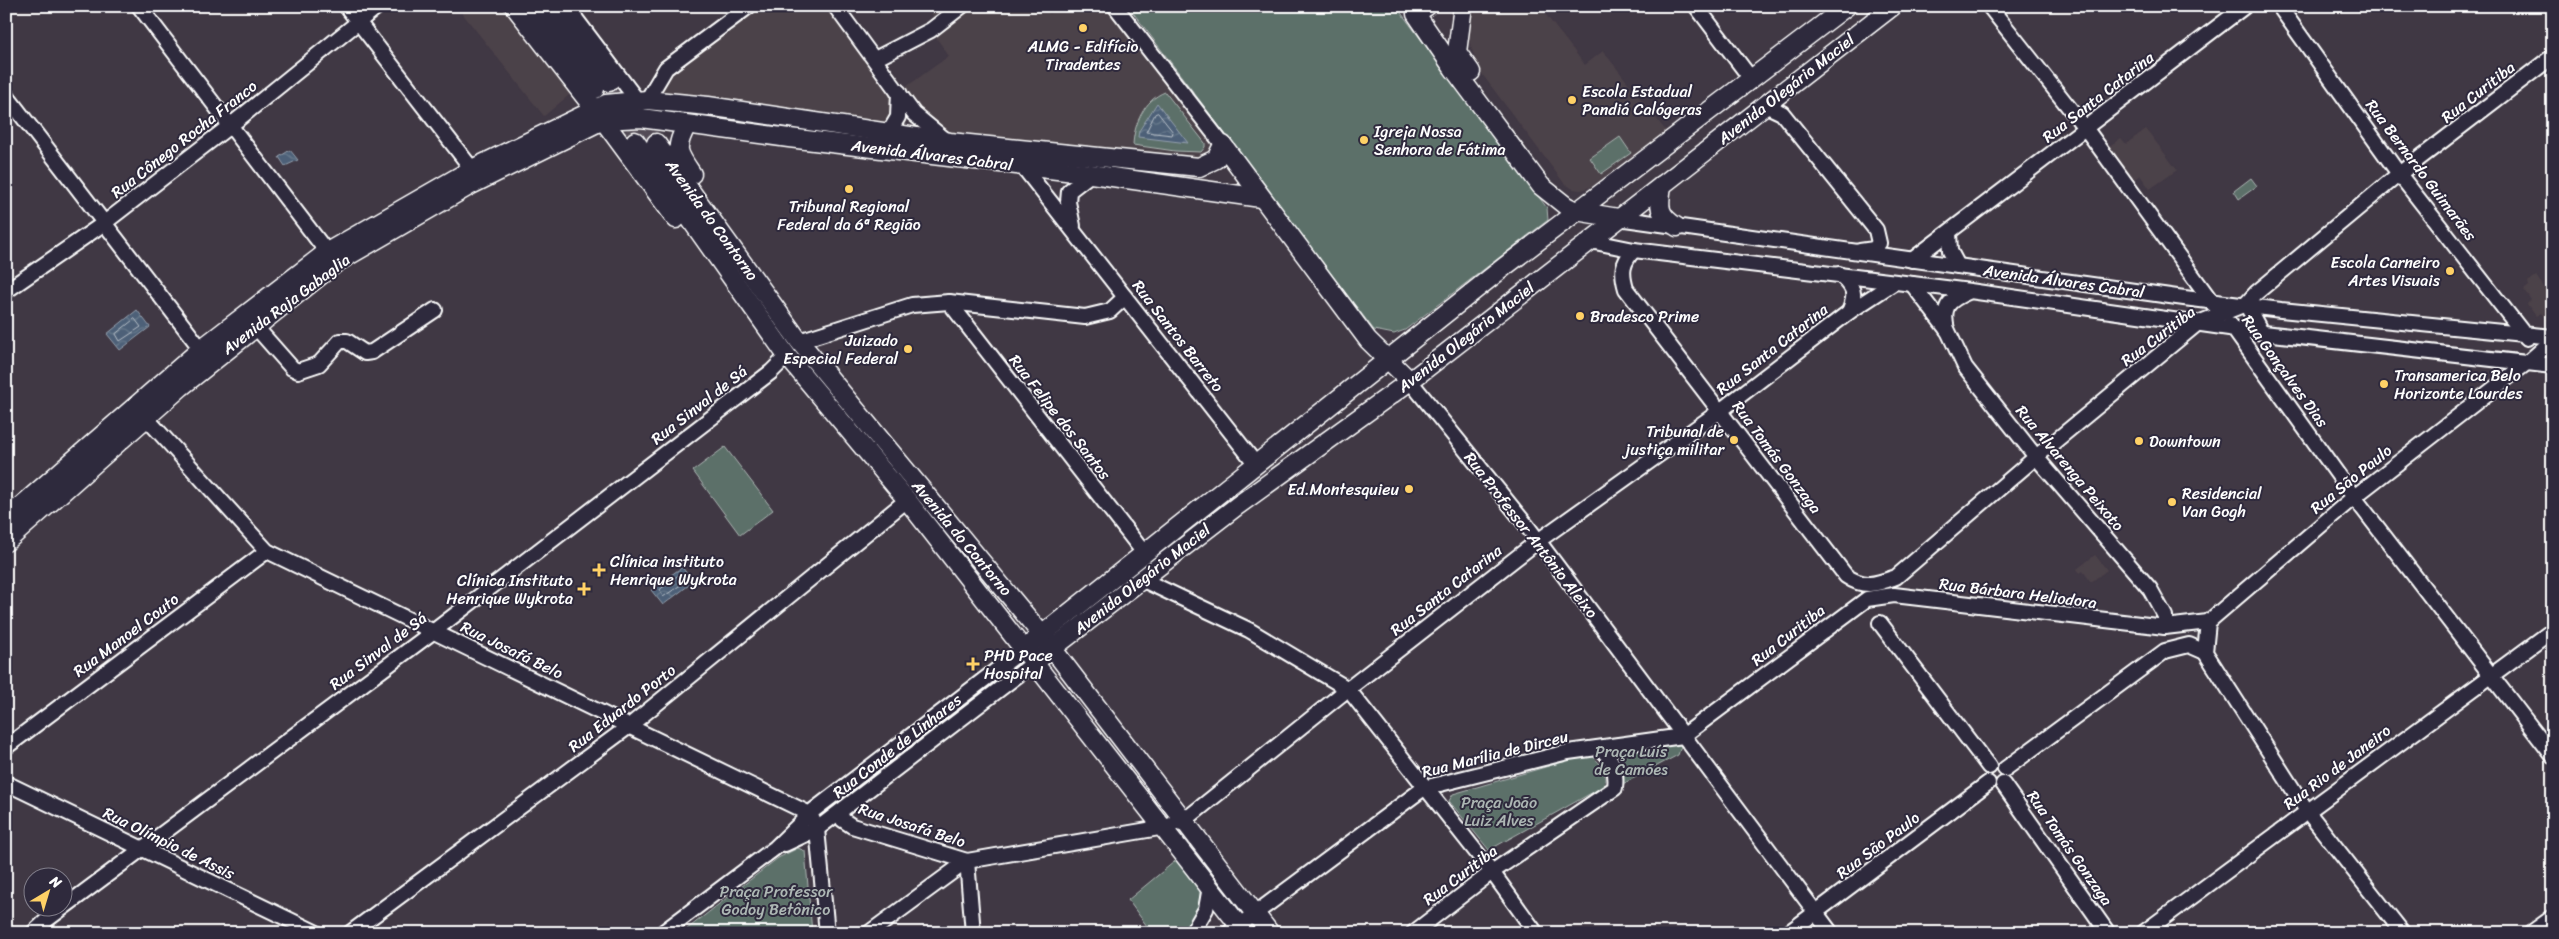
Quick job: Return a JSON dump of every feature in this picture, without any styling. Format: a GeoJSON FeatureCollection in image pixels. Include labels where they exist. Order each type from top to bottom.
{"type":"FeatureCollection","features":[{"type":"Feature","properties":{"kind":"main road"},"geometry":{"type":"LineString","coordinates":[[514,6],[599,114],[760,330],[787,356]]}},
{"type":"Feature","properties":{"kind":"main road"},"geometry":{"type":"LineString","coordinates":[[531,6],[602,86],[550,6]]}},
{"type":"Feature","properties":{"kind":"main road"},"geometry":{"type":"LineString","coordinates":[[1463,6],[1457,52],[1537,163],[1541,186]]}},
{"type":"Feature","properties":{"kind":"main road","name":"Avenida Olegário Maciel"},"geometry":{"type":"LineString","coordinates":[[1029,656],[1144,552],[1255,463],[1297,433],[1576,211],[1752,80],[1847,6]]}},
{"type":"Feature","properties":{"kind":"main road","name":"Avenida Olegário Maciel"},"geometry":{"type":"LineString","coordinates":[[1047,641],[1141,579],[1237,506],[1410,381],[1618,218],[1767,106],[1893,6]]}},
{"type":"Feature","properties":{"kind":"main road"},"geometry":{"type":"LineString","coordinates":[[1418,9],[1453,68],[1541,186],[1566,206],[1576,211]]}},
{"type":"Feature","properties":{"kind":"main road","name":"Avenida Álvares Cabral"},"geometry":{"type":"LineString","coordinates":[[599,114],[617,101],[642,100],[708,106],[950,142],[1199,167],[1216,159],[1223,145]]}},
{"type":"Feature","properties":{"kind":"main road","name":"Avenida Álvares Cabral"},"geometry":{"type":"LineString","coordinates":[[599,114],[1091,174],[1261,198]]}},
{"type":"Feature","properties":{"kind":"main road","name":"Avenida Raja Gabaglia"},"geometry":{"type":"LineString","coordinates":[[6,542],[141,412],[201,349],[332,258],[472,169],[599,114]]}},
{"type":"Feature","properties":{"kind":"main road","name":"Avenida Raja Gabaglia"},"geometry":{"type":"LineString","coordinates":[[6,519],[141,412],[181,387],[255,326],[332,258],[471,185],[599,114]]}},
{"type":"Feature","properties":{"kind":"main road"},"geometry":{"type":"LineString","coordinates":[[687,125],[678,140],[677,150],[681,159],[759,269],[799,341]]}},
{"type":"Feature","properties":{"kind":"main road"},"geometry":{"type":"LineString","coordinates":[[789,138],[805,132],[863,139],[888,134]]}},
{"type":"Feature","properties":{"kind":"main road","name":"Avenida do Contorno"},"geometry":{"type":"LineString","coordinates":[[635,141],[787,356],[907,500],[1165,827],[1210,887],[1238,930]]}},
{"type":"Feature","properties":{"kind":"main road","name":"Avenida do Contorno"},"geometry":{"type":"LineString","coordinates":[[656,143],[799,341],[1047,641],[1270,933]]}},
{"type":"Feature","properties":{"kind":"main road","name":"Rua Professor Antônio Aleixo"},"geometry":{"type":"LineString","coordinates":[[1223,145],[1368,340],[1410,381]]}},
{"type":"Feature","properties":{"kind":"main road"},"geometry":{"type":"LineString","coordinates":[[1662,185],[1660,204],[1662,212],[1666,220],[1678,227]]}},
{"type":"Feature","properties":{"kind":"main road","name":"Avenida Álvares Cabral"},"geometry":{"type":"LineString","coordinates":[[1576,211],[1618,218]]}},
{"type":"Feature","properties":{"kind":"main road"},"geometry":{"type":"LineString","coordinates":[[181,387],[185,377],[202,363],[201,349]]}},
{"type":"Feature","properties":{"kind":"main road"},"geometry":{"type":"LineString","coordinates":[[1237,506],[1258,475],[1259,469],[1255,463]]}},
{"type":"Feature","properties":{"kind":"street"},"geometry":{"type":"LineString","coordinates":[[139,6],[332,258]]}},
{"type":"Feature","properties":{"kind":"street"},"geometry":{"type":"LineString","coordinates":[[346,6],[472,169]]}},
{"type":"Feature","properties":{"kind":"street","name":"Rua Cônego Rocha Franco"},"geometry":{"type":"LineString","coordinates":[[6,292],[104,224],[231,126],[378,6]]}},
{"type":"Feature","properties":{"kind":"street"},"geometry":{"type":"LineString","coordinates":[[566,6],[642,100],[666,68],[749,6]]}},
{"type":"Feature","properties":{"kind":"street"},"geometry":{"type":"LineString","coordinates":[[835,6],[914,114],[950,142]]}},
{"type":"Feature","properties":{"kind":"street"},"geometry":{"type":"LineString","coordinates":[[875,59],[931,30],[962,6]]}},
{"type":"Feature","properties":{"kind":"street"},"geometry":{"type":"LineString","coordinates":[[1115,6],[1223,145]]}},
{"type":"Feature","properties":{"kind":"street"},"geometry":{"type":"LineString","coordinates":[[1696,6],[1752,80]]}},
{"type":"Feature","properties":{"kind":"street","name":"Rua Gonçalves Dias"},"geometry":{"type":"LineString","coordinates":[[1989,6],[2086,129],[2233,328],[2354,497],[2553,756]]}},
{"type":"Feature","properties":{"kind":"street","name":"Rua Santa Catarina"},"geometry":{"type":"LineString","coordinates":[[1912,260],[1949,234],[2244,6]]}},
{"type":"Feature","properties":{"kind":"street","name":"Rua Bernardo Guimarães"},"geometry":{"type":"LineString","coordinates":[[2278,6],[2400,174],[2539,352]]}},
{"type":"Feature","properties":{"kind":"street","name":"Rua Curitiba"},"geometry":{"type":"LineString","coordinates":[[1856,583],[1876,585],[1896,577],[2036,457],[2198,323],[2246,304],[2256,293],[2400,174],[2553,56]]}},
{"type":"Feature","properties":{"kind":"street"},"geometry":{"type":"LineString","coordinates":[[888,134],[898,117],[899,92]]}},
{"type":"Feature","properties":{"kind":"street"},"geometry":{"type":"LineString","coordinates":[[6,95],[201,349]]}},
{"type":"Feature","properties":{"kind":"street"},"geometry":{"type":"LineString","coordinates":[[1767,106],[1782,112],[1876,230],[1879,243],[1874,249],[1855,252]]}},
{"type":"Feature","properties":{"kind":"street","name":"Rua Santos Barreto"},"geometry":{"type":"LineString","coordinates":[[1006,147],[1023,166],[1255,463]]}},
{"type":"Feature","properties":{"kind":"street","name":"Rua Santos Barreto"},"geometry":{"type":"LineString","coordinates":[[1073,230],[1068,202],[1069,191],[1091,174]]}},
{"type":"Feature","properties":{"kind":"street","name":"Avenida Álvares Cabral"},"geometry":{"type":"LineString","coordinates":[[1618,218],[2212,302],[2246,304],[2281,310],[2553,338]]}},
{"type":"Feature","properties":{"kind":"street"},"geometry":{"type":"LineString","coordinates":[[1949,234],[1950,251],[1958,266]]}},
{"type":"Feature","properties":{"kind":"street","name":"Avenida Álvares Cabral"},"geometry":{"type":"LineString","coordinates":[[1590,241],[1634,250],[1970,291],[2261,332],[2553,366]]}},
{"type":"Feature","properties":{"kind":"street","name":"Rua Tomás Gonzaga"},"geometry":{"type":"LineString","coordinates":[[1634,250],[1626,258],[1622,266],[1626,289],[1846,576],[1856,583]]}},
{"type":"Feature","properties":{"kind":"street","name":"Rua Santa Catarina"},"geometry":{"type":"LineString","coordinates":[[1839,274],[1852,286],[1855,292],[1855,298],[1849,312]]}},
{"type":"Feature","properties":{"kind":"street","name":"Rua Santa Catarina"},"geometry":{"type":"LineString","coordinates":[[967,861],[1165,827],[1185,820],[1348,689],[1538,541],[1720,411],[1849,312],[1895,282]]}},
{"type":"Feature","properties":{"kind":"street","name":"Rua Alvarenga Peixoto"},"geometry":{"type":"LineString","coordinates":[[1912,284],[1948,331]]}},
{"type":"Feature","properties":{"kind":"street","name":"Rua Alvarenga Peixoto"},"geometry":{"type":"LineString","coordinates":[[1970,291],[1952,298],[1944,316],[1948,331],[1965,368],[2036,457],[2150,589],[2165,616],[2165,627]]}},
{"type":"Feature","properties":{"kind":"street"},"geometry":{"type":"LineString","coordinates":[[799,341],[912,305],[949,302],[1085,317],[1110,311],[1125,297]]}},
{"type":"Feature","properties":{"kind":"street","name":"Rua Felipe dos Santos"},"geometry":{"type":"LineString","coordinates":[[949,302],[1144,552]]}},
{"type":"Feature","properties":{"kind":"street"},"geometry":{"type":"LineString","coordinates":[[2246,304],[2261,332]]}},
{"type":"Feature","properties":{"kind":"street"},"geometry":{"type":"LineString","coordinates":[[255,326],[292,368],[298,371],[319,364],[340,341],[347,341],[365,353],[372,352],[435,310]]}},
{"type":"Feature","properties":{"kind":"street","name":"Rua São Paulo"},"geometry":{"type":"LineString","coordinates":[[2208,622],[2354,497],[2528,362],[2553,338]]}},
{"type":"Feature","properties":{"kind":"street","name":"Rua Sinval de Sá"},"geometry":{"type":"LineString","coordinates":[[33,933],[48,919],[143,850],[434,631],[771,372],[787,356]]}},
{"type":"Feature","properties":{"kind":"street","name":"Rua Professor Antônio Aleixo"},"geometry":{"type":"LineString","coordinates":[[1410,381],[1538,541],[1831,933]]}},
{"type":"Feature","properties":{"kind":"street","name":"Rua Josafá Belo"},"geometry":{"type":"LineString","coordinates":[[141,412],[267,551],[810,814]]}},
{"type":"Feature","properties":{"kind":"street","name":"Rua Eduardo Porto"},"geometry":{"type":"LineString","coordinates":[[350,933],[628,727],[907,500]]}},
{"type":"Feature","properties":{"kind":"street","name":"Rua Manoel Couto"},"geometry":{"type":"LineString","coordinates":[[6,747],[267,551]]}},
{"type":"Feature","properties":{"kind":"street"},"geometry":{"type":"LineString","coordinates":[[1894,595],[1892,584],[1896,577]]}},
{"type":"Feature","properties":{"kind":"street"},"geometry":{"type":"LineString","coordinates":[[1141,579],[1250,630],[1348,689],[1492,872],[1536,933]]}},
{"type":"Feature","properties":{"kind":"street","name":"Rua Bárbara Heliodora"},"geometry":{"type":"LineString","coordinates":[[1867,599],[1894,595],[2165,627]]}},
{"type":"Feature","properties":{"kind":"street","name":"Rua Curitiba"},"geometry":{"type":"LineString","coordinates":[[1683,736],[1867,599]]}},
{"type":"Feature","properties":{"kind":"street"},"geometry":{"type":"LineString","coordinates":[[2165,627],[2208,622],[2205,652]]}},
{"type":"Feature","properties":{"kind":"street"},"geometry":{"type":"LineString","coordinates":[[1880,623],[1989,767]]}},
{"type":"Feature","properties":{"kind":"street","name":"Rua Rio de Janeiro"},"geometry":{"type":"LineString","coordinates":[[2143,933],[2553,630]]}},
{"type":"Feature","properties":{"kind":"street"},"geometry":{"type":"LineString","coordinates":[[2005,769],[2165,651],[2189,645],[2205,652],[2307,811],[2403,933]]}},
{"type":"Feature","properties":{"kind":"street","name":"Rua Conde de Linhares"},"geometry":{"type":"LineString","coordinates":[[775,848],[817,829],[840,812],[1029,656]]}},
{"type":"Feature","properties":{"kind":"street","name":"Rua Conde de Linhares"},"geometry":{"type":"LineString","coordinates":[[662,933],[775,848],[810,814],[1029,656]]}},
{"type":"Feature","properties":{"kind":"street","name":"Rua Marília de Dirceu"},"geometry":{"type":"LineString","coordinates":[[1238,930],[1424,788],[1568,752],[1683,736]]}},
{"type":"Feature","properties":{"kind":"street","name":"Rua Curitiba"},"geometry":{"type":"LineString","coordinates":[[1413,933],[1492,872],[1616,788],[1616,775],[1612,762],[1600,748]]}},
{"type":"Feature","properties":{"kind":"street"},"geometry":{"type":"LineString","coordinates":[[1999,765],[2005,769],[2007,779],[2003,784],[1993,786],[1988,783],[1985,773],[1989,767],[1999,765]]}},
{"type":"Feature","properties":{"kind":"street","name":"Rua Olímpio de Assis"},"geometry":{"type":"LineString","coordinates":[[6,783],[317,933]]}},
{"type":"Feature","properties":{"kind":"street","name":"Rua São Paulo"},"geometry":{"type":"LineString","coordinates":[[1788,933],[1988,783]]}},
{"type":"Feature","properties":{"kind":"street","name":"Rua Tomás Gonzaga"},"geometry":{"type":"LineString","coordinates":[[2003,784],[2108,933]]}},
{"type":"Feature","properties":{"kind":"street","name":"Rua Josafá Belo"},"geometry":{"type":"LineString","coordinates":[[840,812],[844,820],[852,826],[967,861],[973,933]]}},
{"type":"Feature","properties":{"kind":"street"},"geometry":{"type":"LineString","coordinates":[[810,814],[817,829],[828,933]]}},
{"type":"Feature","properties":{"kind":"street"},"geometry":{"type":"LineString","coordinates":[[869,933],[967,861]]}},
{"type":"Feature","properties":{"kind":"street"},"geometry":{"type":"LineString","coordinates":[[1192,933],[1206,910],[1210,887]]}},
{"type":"Feature","properties":{"kind":"street"},"geometry":{"type":"LineString","coordinates":[[2531,933],[2553,916]]}},
{"type":"Feature","properties":{"kind":"shaded area"},"geometry":{"type":"Polygon","coordinates":[[[470,6],[512,6],[575,90],[544,116],[462,13],[470,6]]]}},
{"type":"Feature","properties":{"kind":"shaded area"},"geometry":{"type":"Polygon","coordinates":[[[763,6],[824,6],[873,68],[899,92],[949,56],[931,30],[939,24],[925,6],[1044,6],[1050,14],[1060,6],[1115,6],[1223,145],[1208,164],[950,142],[909,119],[900,94],[888,134],[658,101],[671,71],[763,6]]]}},
{"type":"Feature","properties":{"kind":"shaded area","name":"Escola Estadual Pandiá Calógeras"},"geometry":{"type":"Polygon","coordinates":[[[1471,6],[1539,6],[1585,65],[1603,51],[1666,131],[1591,187],[1581,190],[1573,189],[1564,183],[1479,70],[1468,38],[1471,6]]]}},
{"type":"Feature","properties":{"kind":"shaded area"},"geometry":{"type":"Polygon","coordinates":[[[2146,129],[2177,170],[2150,189],[2140,175],[2133,180],[2108,147],[2121,138],[2126,144],[2146,129]]]}},
{"type":"Feature","properties":{"kind":"shaded area"},"geometry":{"type":"Polygon","coordinates":[[[2536,276],[2553,300],[2553,320],[2549,323],[2541,313],[2536,316],[2527,304],[2531,300],[2524,290],[2529,286],[2528,282],[2536,276]]]}},
{"type":"Feature","properties":{"kind":"shaded area"},"geometry":{"type":"Polygon","coordinates":[[[2095,555],[2107,570],[2091,582],[2083,571],[2080,573],[2077,569],[2095,555]]]}},
{"type":"Feature","properties":{"kind":"green space"},"geometry":{"type":"Polygon","coordinates":[[[1128,6],[1396,6],[1547,208],[1548,220],[1405,330],[1394,334],[1374,330],[1128,6]]]}},
{"type":"Feature","properties":{"kind":"green space"},"geometry":{"type":"Polygon","coordinates":[[[1165,92],[1205,143],[1205,147],[1201,152],[1175,151],[1133,145],[1135,129],[1146,107],[1151,101],[1165,92]]]}},
{"type":"Feature","properties":{"kind":"green space"},"geometry":{"type":"Polygon","coordinates":[[[1620,137],[1631,153],[1601,174],[1590,158],[1620,137]]]}},
{"type":"Feature","properties":{"kind":"green space"},"geometry":{"type":"Polygon","coordinates":[[[2251,178],[2257,186],[2239,199],[2234,191],[2251,178]]]}},
{"type":"Feature","properties":{"kind":"green space"},"geometry":{"type":"Polygon","coordinates":[[[725,447],[773,510],[740,535],[693,471],[725,447]]]}},
{"type":"Feature","properties":{"kind":"green space","name":"Praça Luís de Camões"},"geometry":{"type":"Polygon","coordinates":[[[1684,738],[1678,755],[1615,788],[1604,751],[1684,738]]]}},
{"type":"Feature","properties":{"kind":"green space","name":"Praça João Luiz Alves"},"geometry":{"type":"Polygon","coordinates":[[[1590,754],[1603,768],[1605,776],[1604,786],[1489,850],[1449,801],[1453,794],[1590,754]]]}},
{"type":"Feature","properties":{"kind":"green space","name":"Praça Professor Godoy Betônico"},"geometry":{"type":"Polygon","coordinates":[[[798,848],[805,851],[812,933],[682,933],[778,858],[798,848]]]}},
{"type":"Feature","properties":{"kind":"green space"},"geometry":{"type":"Polygon","coordinates":[[[1180,857],[1200,882],[1200,907],[1188,933],[1152,933],[1128,900],[1180,857]]]}},
{"type":"Feature","properties":{"kind":"water"},"geometry":{"type":"Polygon","coordinates":[[[1157,103],[1188,143],[1138,137],[1139,131],[1157,103]]]}},
{"type":"Feature","properties":{"kind":"water"},"geometry":{"type":"Polygon","coordinates":[[[290,150],[298,160],[285,166],[279,157],[290,150]]]}},
{"type":"Feature","properties":{"kind":"water"},"geometry":{"type":"Polygon","coordinates":[[[137,310],[150,327],[120,350],[107,334],[137,310]]]}},
{"type":"Feature","properties":{"kind":"water"},"geometry":{"type":"Polygon","coordinates":[[[682,567],[693,582],[663,605],[651,590],[682,567]]]}},
{"type":"Feature","properties":{"kind":"tunnel"},"geometry":{"type":"LineString","coordinates":[[609,82],[656,143]]}},
{"type":"Feature","properties":{"kind":"tunnel"},"geometry":{"type":"LineString","coordinates":[[610,109],[635,141]]}},
{"type":"Feature","properties":{"kind":"place","name":"ALMG - Edifício Tiradentes"},"geometry":{"type":"Point","coordinates":[1083,28]}},
{"type":"Feature","properties":{"kind":"place","name":"Escola Estadual Pandiá Calógeras"},"geometry":{"type":"Point","coordinates":[1572,100]}},
{"type":"Feature","properties":{"kind":"place","name":"Igreja Nossa Senhora de Fátima"},"geometry":{"type":"Point","coordinates":[1364,140]}},
{"type":"Feature","properties":{"kind":"place","name":"Tribunal Regional Federal da 6ª Região"},"geometry":{"type":"Point","coordinates":[849,189]}},
{"type":"Feature","properties":{"kind":"place","name":"Escola Carneiro Artes Visuais"},"geometry":{"type":"Point","coordinates":[2450,271]}},
{"type":"Feature","properties":{"kind":"place","name":"Bradesco Prime"},"geometry":{"type":"Point","coordinates":[1580,316]}},
{"type":"Feature","properties":{"kind":"place","name":"Juizado Especial Federal"},"geometry":{"type":"Point","coordinates":[908,349]}},
{"type":"Feature","properties":{"kind":"place","name":"Transamerica Belo Horizonte Lourdes"},"geometry":{"type":"Point","coordinates":[2384,384]}},
{"type":"Feature","properties":{"kind":"place","name":"Tribunal de justiça militar"},"geometry":{"type":"Point","coordinates":[1734,440]}},
{"type":"Feature","properties":{"kind":"place","name":"Downtown"},"geometry":{"type":"Point","coordinates":[2139,441]}},
{"type":"Feature","properties":{"kind":"place","name":"Ed.Montesquieu"},"geometry":{"type":"Point","coordinates":[1409,489]}},
{"type":"Feature","properties":{"kind":"place","name":"Residencial Van Gogh"},"geometry":{"type":"Point","coordinates":[2172,502]}},
{"type":"Feature","properties":{"kind":"place","name":"Clínica instituto Henrique Wykrota"},"geometry":{"type":"Point","coordinates":[599,570]}},
{"type":"Feature","properties":{"kind":"place","name":"Clínica Instituto Henrique Wykrota"},"geometry":{"type":"Point","coordinates":[584,589]}},
{"type":"Feature","properties":{"kind":"place","name":"PHD Pace Hospital"},"geometry":{"type":"Point","coordinates":[973,664]}}]}
